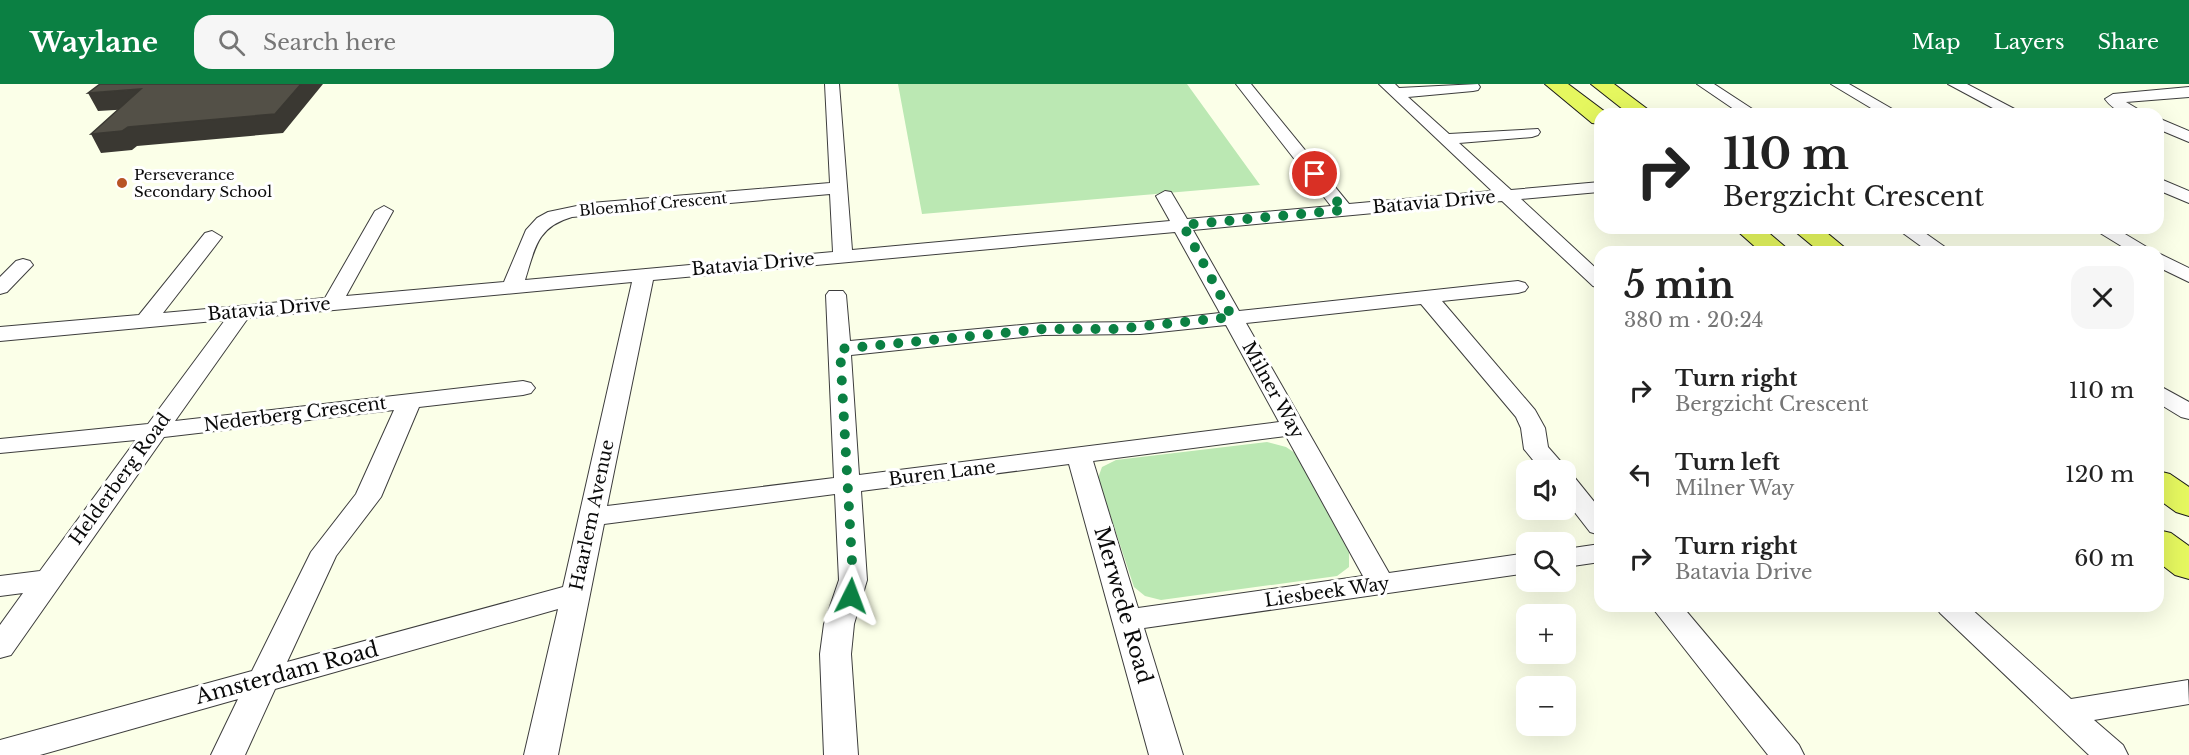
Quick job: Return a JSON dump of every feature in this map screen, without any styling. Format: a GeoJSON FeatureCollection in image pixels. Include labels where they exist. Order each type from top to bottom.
{"type":"FeatureCollection","features":[{"type":"Feature","properties":{"kind":"main road"},"geometry":{"type":"LineString","coordinates":[[1555,84],[1594,113]]}},
{"type":"Feature","properties":{"kind":"main road"},"geometry":{"type":"LineString","coordinates":[[1601,84],[1635,108]]}},
{"type":"Feature","properties":{"kind":"main road"},"geometry":{"type":"LineString","coordinates":[[1755,234],[1770,246]]}},
{"type":"Feature","properties":{"kind":"main road"},"geometry":{"type":"LineString","coordinates":[[1812,234],[1829,246]]}},
{"type":"Feature","properties":{"kind":"main road"},"geometry":{"type":"LineString","coordinates":[[2164,486],[2189,504]]}},
{"type":"Feature","properties":{"kind":"main road"},"geometry":{"type":"LineString","coordinates":[[2164,547],[2189,566]]}},
{"type":"Feature","properties":{"kind":"street"},"geometry":{"type":"LineString","coordinates":[[832,84],[843,256]]}},
{"type":"Feature","properties":{"kind":"street"},"geometry":{"type":"LineString","coordinates":[[1244,84],[1344,210]]}},
{"type":"Feature","properties":{"kind":"street"},"geometry":{"type":"LineString","coordinates":[[1704,84],[1742,108]]}},
{"type":"Feature","properties":{"kind":"street"},"geometry":{"type":"LineString","coordinates":[[1838,84],[1882,108]]}},
{"type":"Feature","properties":{"kind":"street"},"geometry":{"type":"LineString","coordinates":[[1955,84],[2004,108]]}},
{"type":"Feature","properties":{"kind":"street"},"geometry":{"type":"LineString","coordinates":[[1391,88],[1473,87]]}},
{"type":"Feature","properties":{"kind":"street"},"geometry":{"type":"LineString","coordinates":[[1391,88],[1594,276]]}},
{"type":"Feature","properties":{"kind":"street"},"geometry":{"type":"LineString","coordinates":[[2125,108],[2118,105],[2114,99],[2189,93]]}},
{"type":"Feature","properties":{"kind":"street"},"geometry":{"type":"LineString","coordinates":[[2164,126],[2189,137]]}},
{"type":"Feature","properties":{"kind":"street"},"geometry":{"type":"LineString","coordinates":[[1446,140],[1532,132]]}},
{"type":"Feature","properties":{"kind":"street"},"geometry":{"type":"LineString","coordinates":[[2164,186],[2189,198]]}},
{"type":"Feature","properties":{"kind":"street","name":"Batavia Drive"},"geometry":{"type":"LineString","coordinates":[[0,334],[1594,187]]}},
{"type":"Feature","properties":{"kind":"street","name":"Bloemhof Crescent"},"geometry":{"type":"LineString","coordinates":[[512,287],[532,231],[539,222],[551,216],[591,208],[838,188]]}},
{"type":"Feature","properties":{"kind":"street","name":"Milner Way"},"geometry":{"type":"LineString","coordinates":[[1165,196],[1381,584]]}},
{"type":"Feature","properties":{"kind":"street"},"geometry":{"type":"LineString","coordinates":[[332,303],[384,211]]}},
{"type":"Feature","properties":{"kind":"street"},"geometry":{"type":"LineString","coordinates":[[1914,234],[1933,246]]}},
{"type":"Feature","properties":{"kind":"street"},"geometry":{"type":"LineString","coordinates":[[2112,234],[2134,246]]}},
{"type":"Feature","properties":{"kind":"street"},"geometry":{"type":"LineString","coordinates":[[145,321],[212,237]]}},
{"type":"Feature","properties":{"kind":"street"},"geometry":{"type":"LineString","coordinates":[[2164,262],[2189,276]]}},
{"type":"Feature","properties":{"kind":"street"},"geometry":{"type":"LineString","coordinates":[[0,288],[23,265]]}},
{"type":"Feature","properties":{"kind":"street","name":"Haarlem Avenue"},"geometry":{"type":"LineString","coordinates":[[541,755],[644,274]]}},
{"type":"Feature","properties":{"kind":"street"},"geometry":{"type":"LineString","coordinates":[[840,349],[1043,329],[1117,329],[1518,287]]}},
{"type":"Feature","properties":{"kind":"street"},"geometry":{"type":"LineString","coordinates":[[836,295],[853,580],[851,596],[839,623],[836,645],[841,755]]}},
{"type":"Feature","properties":{"kind":"street"},"geometry":{"type":"LineString","coordinates":[[1426,296],[1527,415],[1533,428],[1536,449],[1546,460]]}},
{"type":"Feature","properties":{"kind":"street","name":"Helderberg Road"},"geometry":{"type":"LineString","coordinates":[[0,647],[241,312]]}},
{"type":"Feature","properties":{"kind":"street","name":"Nederberg Crescent"},"geometry":{"type":"LineString","coordinates":[[0,446],[156,431],[524,388]]}},
{"type":"Feature","properties":{"kind":"street"},"geometry":{"type":"LineString","coordinates":[[2164,396],[2189,412]]}},
{"type":"Feature","properties":{"kind":"street","name":"Nederberg Crescent"},"geometry":{"type":"LineString","coordinates":[[228,755],[325,552],[368,497],[410,400]]}},
{"type":"Feature","properties":{"kind":"street","name":"Buren Lane"},"geometry":{"type":"LineString","coordinates":[[591,517],[1293,428]]}},
{"type":"Feature","properties":{"kind":"street","name":"Merwede Road"},"geometry":{"type":"LineString","coordinates":[[1079,456],[1166,755]]}},
{"type":"Feature","properties":{"kind":"street"},"geometry":{"type":"LineString","coordinates":[[1576,496],[1594,519]]}},
{"type":"Feature","properties":{"kind":"street"},"geometry":{"type":"LineString","coordinates":[[1576,557],[1594,554]]}},
{"type":"Feature","properties":{"kind":"street","name":"Liesbeek Way"},"geometry":{"type":"LineString","coordinates":[[1127,620],[1516,566]]}},
{"type":"Feature","properties":{"kind":"street"},"geometry":{"type":"LineString","coordinates":[[0,586],[46,580]]}},
{"type":"Feature","properties":{"kind":"street","name":"Amsterdam Road"},"geometry":{"type":"LineString","coordinates":[[0,753],[575,594]]}},
{"type":"Feature","properties":{"kind":"street"},"geometry":{"type":"LineString","coordinates":[[1671,612],[1787,755]]}},
{"type":"Feature","properties":{"kind":"street"},"geometry":{"type":"LineString","coordinates":[[1957,612],[2111,755]]}},
{"type":"Feature","properties":{"kind":"street"},"geometry":{"type":"LineString","coordinates":[[2065,712],[2188,692]]}},
{"type":"Feature","properties":{"kind":"green space"},"geometry":{"type":"Polygon","coordinates":[[[898,84],[1187,84],[1260,185],[922,214],[898,84]]]}},
{"type":"Feature","properties":{"kind":"green space"},"geometry":{"type":"Polygon","coordinates":[[[1267,442],[1286,447],[1295,453],[1349,552],[1349,567],[1337,576],[1161,600],[1145,596],[1134,587],[1098,478],[1102,467],[1116,460],[1267,442]]]}},
{"type":"Feature","properties":{"kind":"building"},"geometry":{"type":"Polygon","coordinates":[[[100,84],[301,84],[275,114],[128,127],[122,131],[91,134],[141,89],[88,93],[100,84]]]}},
{"type":"Feature","properties":{"kind":"place","name":"Perseverance Secondary School"},"geometry":{"type":"Point","coordinates":[122,183]}},
{"type":"Feature","properties":{"kind":"route"},"geometry":{"type":"LineString","coordinates":[[851,596],[853,580],[840,349],[1043,329],[1140,328],[1232,317],[1183,225],[1344,210],[1315,174]]}}]}
